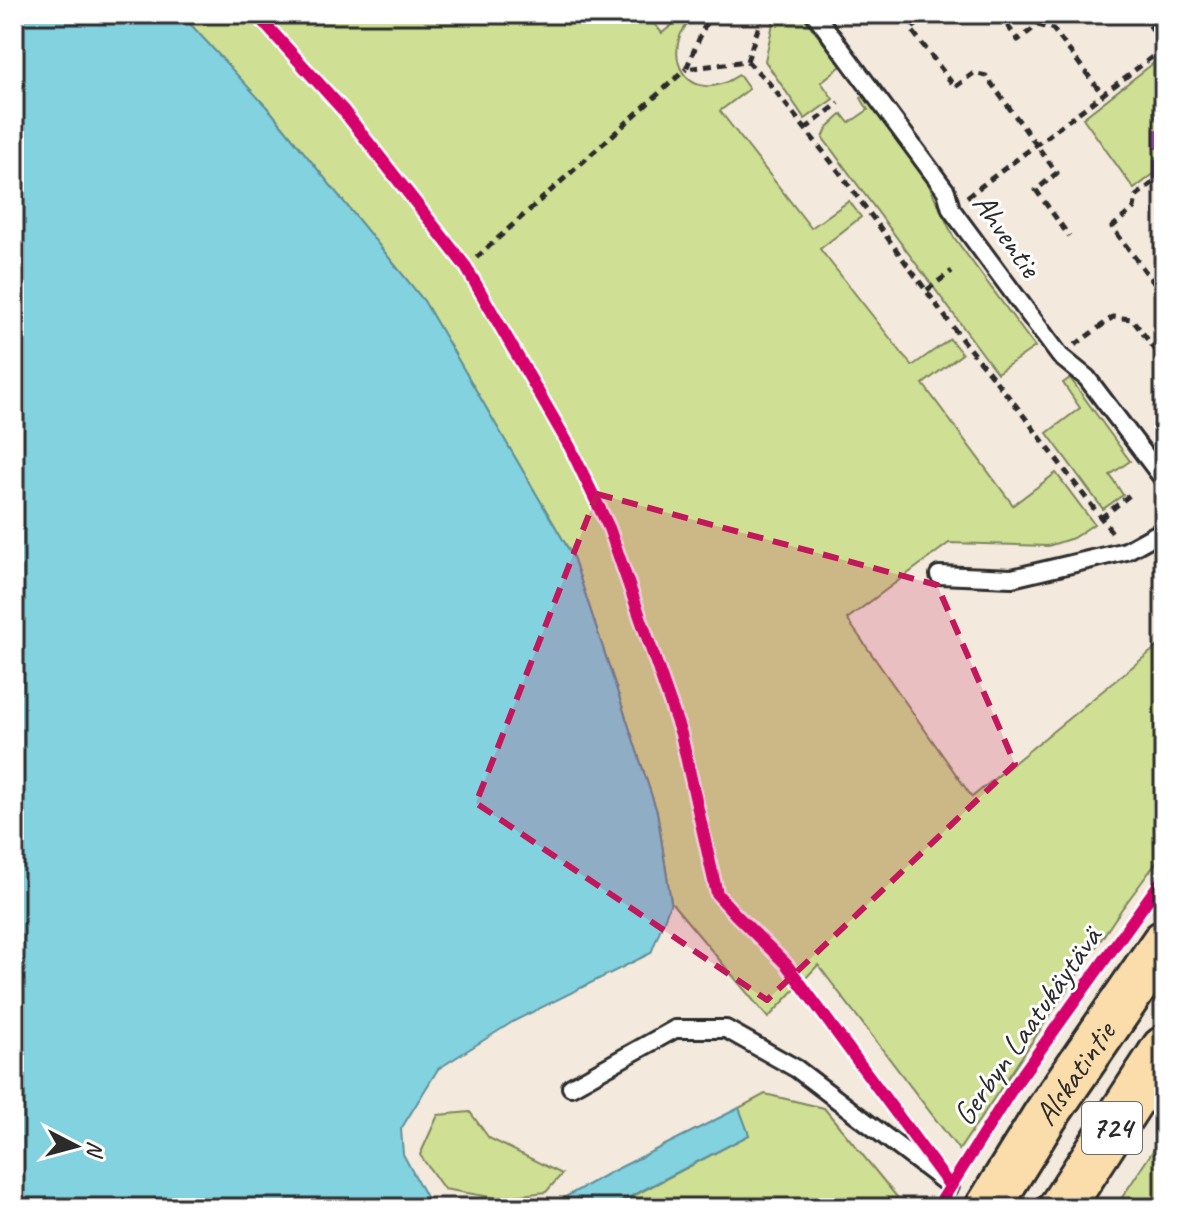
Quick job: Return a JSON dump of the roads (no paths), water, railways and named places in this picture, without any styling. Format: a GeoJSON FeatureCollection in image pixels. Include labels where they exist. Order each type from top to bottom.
{"type":"FeatureCollection","features":[{"type":"Feature","properties":{"kind":"main road","name":"Alskatintie"},"geometry":{"type":"LineString","coordinates":[[988,1208],[1045,1116],[1163,944]]}},
{"type":"Feature","properties":{"kind":"main road","name":"Alskatintie"},"geometry":{"type":"LineString","coordinates":[[1061,1208],[1164,1049]]}},
{"type":"Feature","properties":{"kind":"lane","name":"Ahventie"},"geometry":{"type":"LineString","coordinates":[[815,14],[946,191],[951,209],[1060,356],[1087,378],[1164,480]]}},
{"type":"Feature","properties":{"kind":"lane"},"geometry":{"type":"LineString","coordinates":[[939,575],[1012,578],[1126,551],[1164,530]]}},
{"type":"Feature","properties":{"kind":"lane"},"geometry":{"type":"LineString","coordinates":[[571,1087],[675,1029],[726,1029],[797,1069],[950,1186]]}},
{"type":"Feature","properties":{"kind":"water"},"geometry":{"type":"Polygon","coordinates":[[[14,14],[181,14],[272,113],[424,301],[573,557],[657,812],[671,902],[651,953],[514,1021],[438,1069],[401,1129],[403,1154],[427,1199],[445,1208],[14,1208],[14,14]]]}},
{"type":"Feature","properties":{"kind":"water"},"geometry":{"type":"Polygon","coordinates":[[[739,1108],[749,1135],[618,1203],[620,1208],[537,1208],[549,1206],[739,1108]]]}}]}
